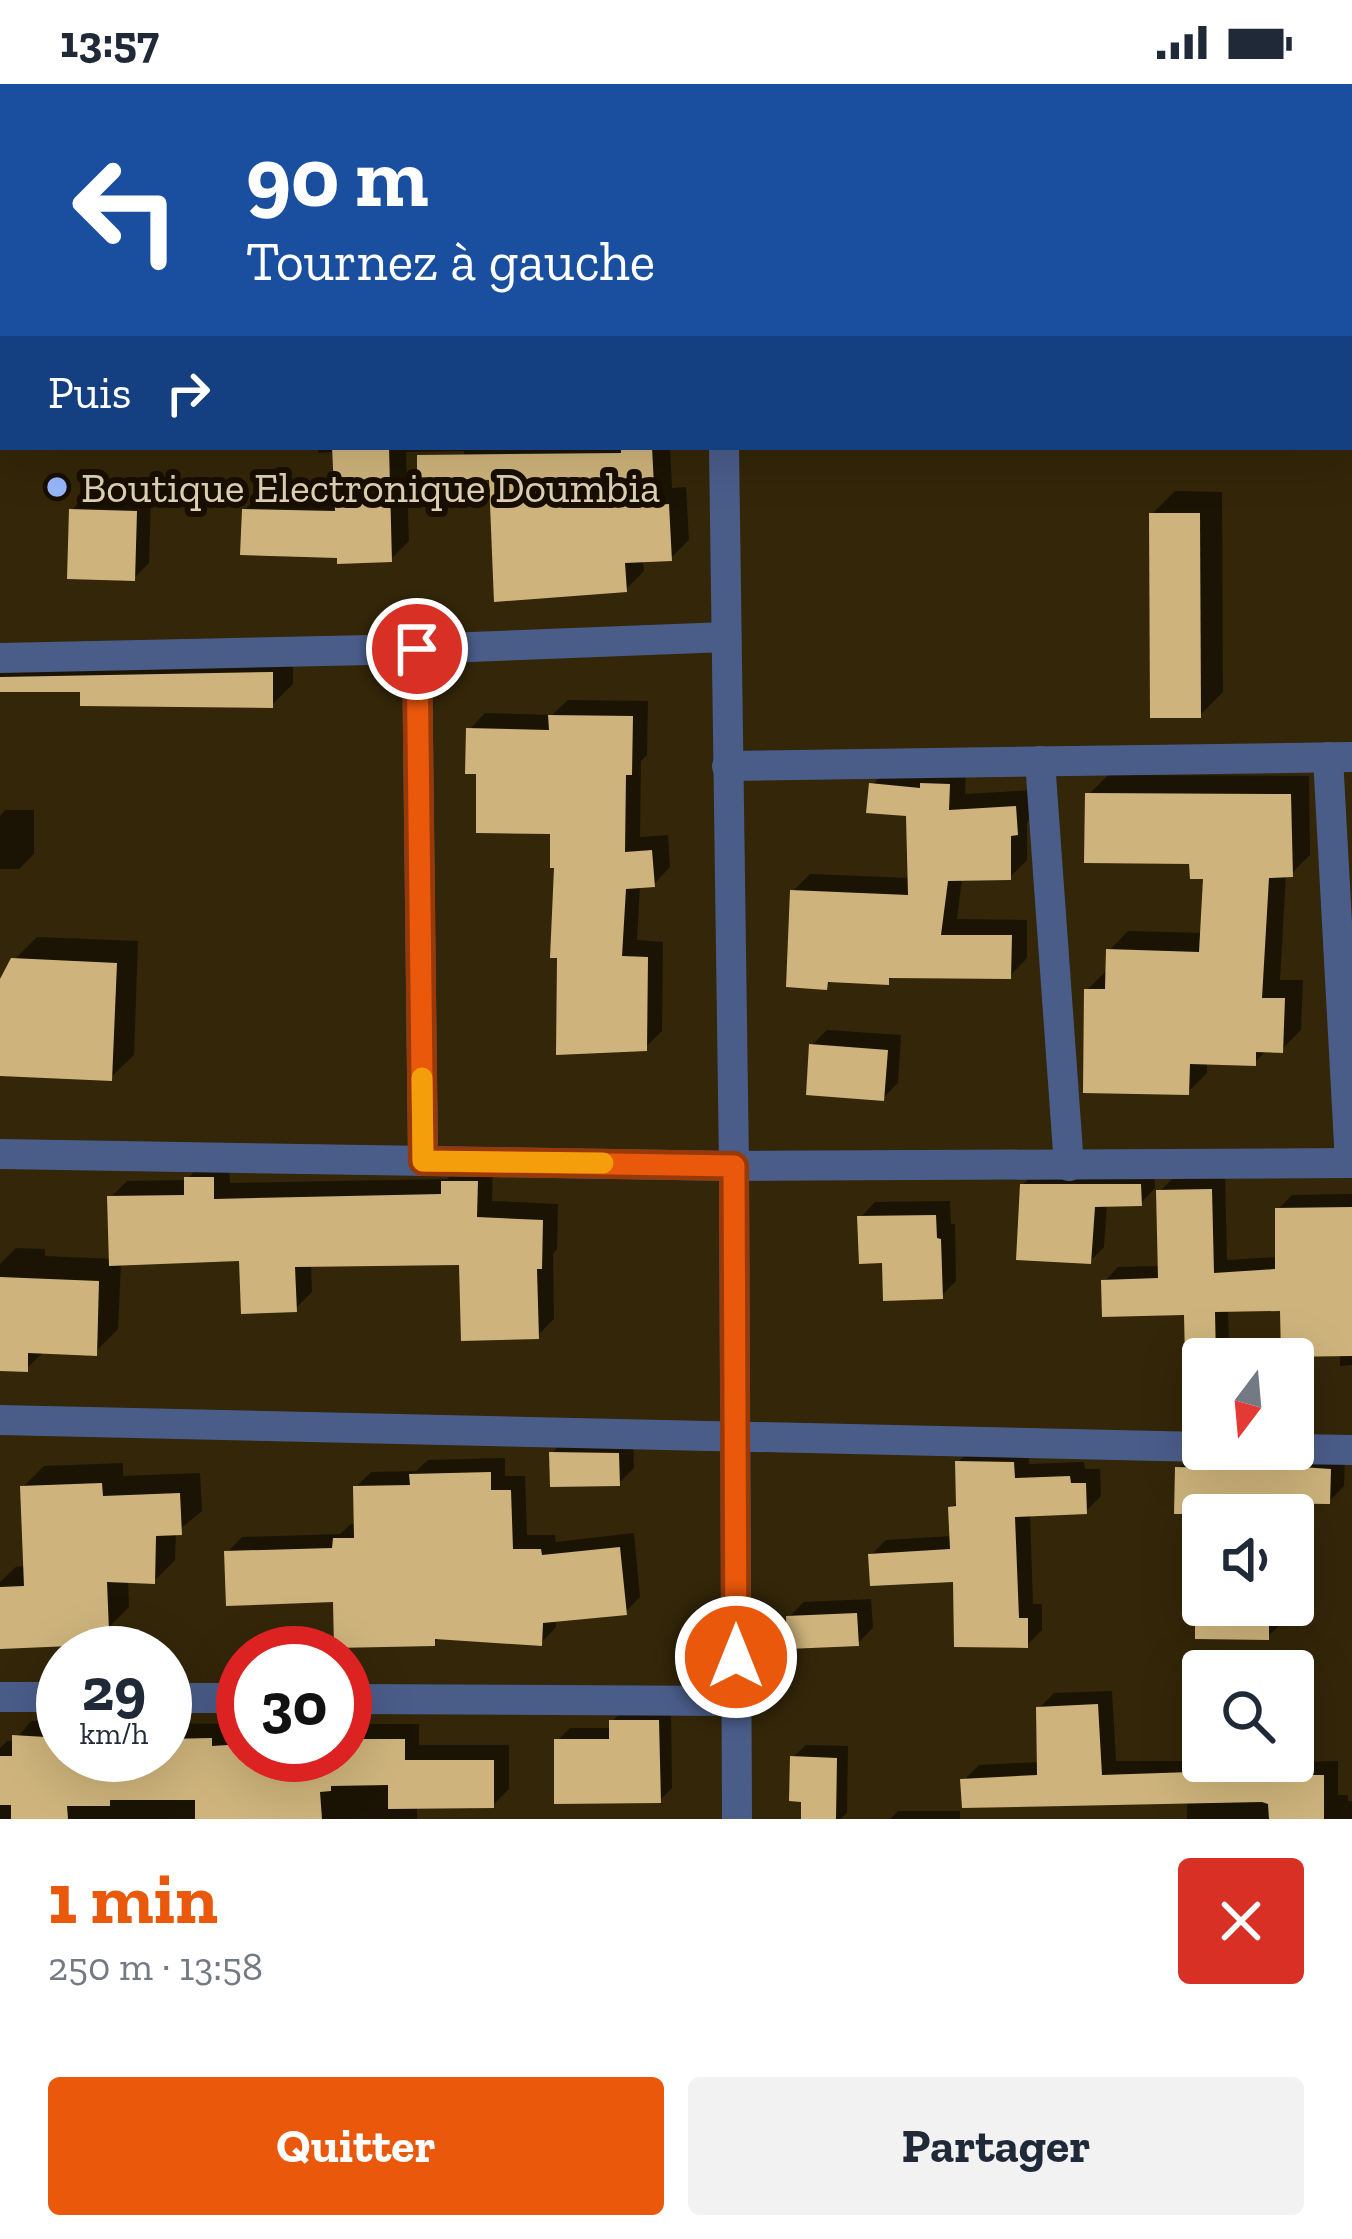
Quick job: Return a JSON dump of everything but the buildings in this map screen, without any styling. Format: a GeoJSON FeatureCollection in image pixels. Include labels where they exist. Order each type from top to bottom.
{"type":"FeatureCollection","features":[{"type":"Feature","properties":{"kind":"street"},"geometry":{"type":"LineString","coordinates":[[724,450],[734,1166],[736,1819]]}},
{"type":"Feature","properties":{"kind":"street"},"geometry":{"type":"LineString","coordinates":[[0,658],[726,637]]}},
{"type":"Feature","properties":{"kind":"street"},"geometry":{"type":"LineString","coordinates":[[417,649],[423,1161]]}},
{"type":"Feature","properties":{"kind":"street"},"geometry":{"type":"LineString","coordinates":[[0,1154],[734,1166],[1351,1163],[1340,757],[727,766]]}},
{"type":"Feature","properties":{"kind":"street"},"geometry":{"type":"LineString","coordinates":[[1040,761],[1069,1166]]}},
{"type":"Feature","properties":{"kind":"street"},"geometry":{"type":"LineString","coordinates":[[0,1420],[1182,1447]]}},
{"type":"Feature","properties":{"kind":"street"},"geometry":{"type":"LineString","coordinates":[[1314,1449],[1352,1450]]}},
{"type":"Feature","properties":{"kind":"street"},"geometry":{"type":"LineString","coordinates":[[0,1697],[36,1697]]}},
{"type":"Feature","properties":{"kind":"street"},"geometry":{"type":"LineString","coordinates":[[372,1699],[736,1701]]}},
{"type":"Feature","properties":{"kind":"slow traffic"},"geometry":{"type":"LineString","coordinates":[[422,1078],[423,1161],[603,1163]]}},
{"type":"Feature","properties":{"kind":"place","name":"Boutique Electronique Doumbia"},"geometry":{"type":"Point","coordinates":[57,487]}},
{"type":"Feature","properties":{"kind":"route"},"geometry":{"type":"LineString","coordinates":[[417,649],[423,1161],[734,1166],[736,1657]]}}]}
